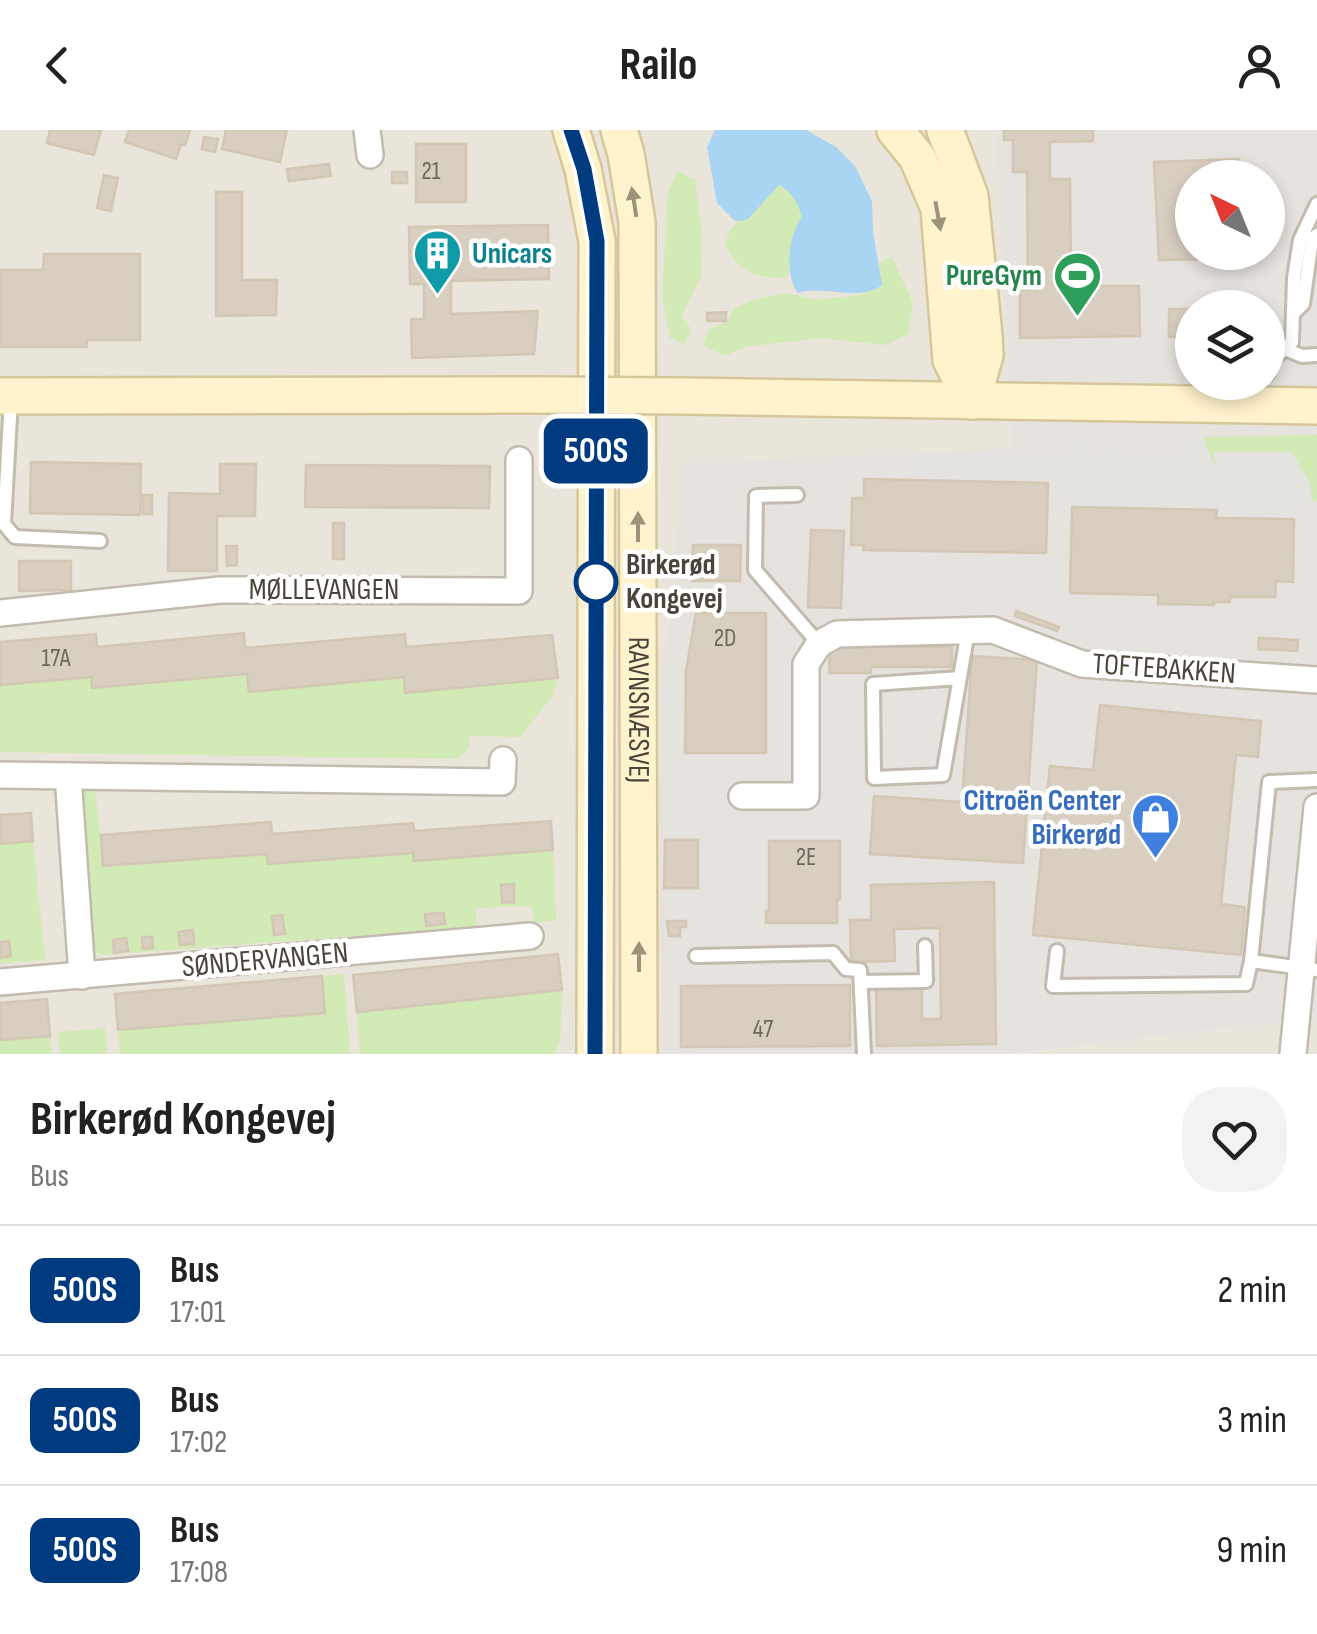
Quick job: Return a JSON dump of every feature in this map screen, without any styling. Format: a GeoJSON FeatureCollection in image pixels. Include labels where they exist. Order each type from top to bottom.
{"type":"FeatureCollection","features":[{"type":"Feature","properties":{"kind":"main road","name":"RAVNSNÆSVEJ"},"geometry":{"type":"LineString","coordinates":[[571,130],[584,169],[597,241],[595,1054]]}},
{"type":"Feature","properties":{"kind":"main road","name":"RAVNSNÆSVEJ"},"geometry":{"type":"LineString","coordinates":[[619,130],[638,222],[639,1054]]}},
{"type":"Feature","properties":{"kind":"main road"},"geometry":{"type":"LineString","coordinates":[[896,130],[917,157],[939,208],[951,360],[972,400]]}},
{"type":"Feature","properties":{"kind":"main road"},"geometry":{"type":"LineString","coordinates":[[945,130],[970,196],[984,335],[985,355],[972,400]]}},
{"type":"Feature","properties":{"kind":"main road"},"geometry":{"type":"LineString","coordinates":[[5,396],[540,395],[972,400],[1175,394]]}},
{"type":"Feature","properties":{"kind":"main road"},"geometry":{"type":"LineString","coordinates":[[1285,397],[1317,406]]}},
{"type":"Feature","properties":{"kind":"street","name":"MØLLEVANGEN"},"geometry":{"type":"LineString","coordinates":[[0,613],[220,590],[519,591],[519,460]]}},
{"type":"Feature","properties":{"kind":"street","name":"TOFTEBAKKEN"},"geometry":{"type":"LineString","coordinates":[[819,644],[838,634],[993,630],[1082,664],[1317,680]]}},
{"type":"Feature","properties":{"kind":"street"},"geometry":{"type":"LineString","coordinates":[[742,796],[806,796],[806,664],[819,644]]}},
{"type":"Feature","properties":{"kind":"street"},"geometry":{"type":"LineString","coordinates":[[0,776],[502,782],[502,760]]}},
{"type":"Feature","properties":{"kind":"street"},"geometry":{"type":"LineString","coordinates":[[68,776],[82,976]]}},
{"type":"Feature","properties":{"kind":"street"},"geometry":{"type":"LineString","coordinates":[[1293,1054],[1310,969],[1317,807]]}},
{"type":"Feature","properties":{"kind":"street","name":"SØNDERVANGEN"},"geometry":{"type":"LineString","coordinates":[[0,982],[530,936]]}},
{"type":"Feature","properties":{"kind":"lane"},"geometry":{"type":"LineString","coordinates":[[1317,204],[1300,240],[1294,278],[1292,342],[1285,349],[1302,356],[1317,355]]}},
{"type":"Feature","properties":{"kind":"lane"},"geometry":{"type":"LineString","coordinates":[[1294,313],[1303,304],[1312,239],[1317,235]]}},
{"type":"Feature","properties":{"kind":"lane"},"geometry":{"type":"LineString","coordinates":[[5,396],[4,524],[15,537],[100,541]]}},
{"type":"Feature","properties":{"kind":"lane"},"geometry":{"type":"LineString","coordinates":[[797,495],[756,496],[754,570],[819,644]]}},
{"type":"Feature","properties":{"kind":"lane"},"geometry":{"type":"LineString","coordinates":[[960,678],[872,684],[874,778],[943,776],[960,678],[968,631]]}},
{"type":"Feature","properties":{"kind":"lane"},"geometry":{"type":"LineString","coordinates":[[1057,951],[1053,986],[1246,984],[1269,782],[1317,780]]}},
{"type":"Feature","properties":{"kind":"lane"},"geometry":{"type":"LineString","coordinates":[[861,982],[926,981],[925,946]]}},
{"type":"Feature","properties":{"kind":"lane"},"geometry":{"type":"LineString","coordinates":[[696,956],[833,953],[846,969],[860,970],[864,1054]]}},
{"type":"Feature","properties":{"kind":"lane"},"geometry":{"type":"LineString","coordinates":[[1251,961],[1310,969]]}},
{"type":"Feature","properties":{"kind":"shaded area"},"geometry":{"type":"Polygon","coordinates":[[[0,130],[995,130],[1012,450],[674,596],[658,688],[661,1054],[0,1054],[0,130]]]}},
{"type":"Feature","properties":{"kind":"shaded area"},"geometry":{"type":"Polygon","coordinates":[[[995,130],[1317,130],[1317,1018],[1009,1054],[661,1054],[658,688],[674,596],[681,464],[1012,449],[995,130]]]}},
{"type":"Feature","properties":{"kind":"shaded area"},"geometry":{"type":"Polygon","coordinates":[[[1203,437],[1216,464],[1213,452],[1292,452],[1311,485],[1311,501],[1294,519],[1216,518],[1216,510],[1072,507],[1048,483],[894,480],[908,454],[1012,450],[1057,457],[1069,441],[1095,441],[1083,460],[1087,461],[1096,448],[1178,451],[1184,463],[1187,458],[1176,442],[1203,437]]]}},
{"type":"Feature","properties":{"kind":"shaded area"},"geometry":{"type":"Polygon","coordinates":[[[1317,1018],[1317,1054],[1009,1054],[1157,1037],[1317,1018]]]}},
{"type":"Feature","properties":{"kind":"green space"},"geometry":{"type":"Polygon","coordinates":[[[678,171],[695,180],[702,235],[701,277],[682,315],[691,329],[685,345],[670,338],[662,297],[668,191],[678,171]]]}},
{"type":"Feature","properties":{"kind":"green space"},"geometry":{"type":"Polygon","coordinates":[[[780,183],[798,201],[804,223],[787,278],[749,272],[736,262],[725,243],[730,230],[780,183]]]}},
{"type":"Feature","properties":{"kind":"green space"},"geometry":{"type":"Polygon","coordinates":[[[892,257],[913,303],[908,334],[886,345],[818,338],[745,347],[725,356],[702,345],[709,330],[728,321],[734,308],[756,299],[787,293],[817,300],[865,294],[873,266],[892,257]]]}},
{"type":"Feature","properties":{"kind":"green space"},"geometry":{"type":"Polygon","coordinates":[[[1317,435],[1317,501],[1311,501],[1311,485],[1213,453],[1218,464],[1213,463],[1203,437],[1317,435]]]}},
{"type":"Feature","properties":{"kind":"green space"},"geometry":{"type":"Polygon","coordinates":[[[247,674],[249,692],[404,677],[406,693],[558,678],[552,697],[520,737],[469,736],[469,748],[457,759],[0,752],[0,685],[91,677],[92,688],[247,674]]]}},
{"type":"Feature","properties":{"kind":"green space"},"geometry":{"type":"Polygon","coordinates":[[[81,791],[95,791],[104,866],[267,854],[268,864],[413,853],[414,861],[553,850],[556,920],[534,923],[531,906],[476,908],[476,927],[101,955],[91,946],[81,791]]]}},
{"type":"Feature","properties":{"kind":"green space"},"geometry":{"type":"Polygon","coordinates":[[[33,841],[45,960],[0,964],[0,844],[33,841]]]}},
{"type":"Feature","properties":{"kind":"green space"},"geometry":{"type":"Polygon","coordinates":[[[344,974],[350,1054],[120,1054],[118,1030],[325,1013],[322,976],[344,974]]]}},
{"type":"Feature","properties":{"kind":"green space"},"geometry":{"type":"Polygon","coordinates":[[[562,990],[560,1041],[554,1054],[360,1054],[357,1012],[562,990]]]}},
{"type":"Feature","properties":{"kind":"green space"},"geometry":{"type":"Polygon","coordinates":[[[105,1028],[107,1054],[60,1054],[58,1032],[105,1028]]]}},
{"type":"Feature","properties":{"kind":"green space"},"geometry":{"type":"Polygon","coordinates":[[[50,1036],[52,1054],[0,1054],[0,1040],[50,1036]]]}},
{"type":"Feature","properties":{"kind":"water"},"geometry":{"type":"Polygon","coordinates":[[[715,130],[806,130],[836,147],[855,166],[872,201],[882,285],[862,293],[798,293],[789,266],[794,234],[802,217],[796,203],[779,185],[747,220],[735,221],[717,203],[707,147],[715,130]]]}},
{"type":"Feature","properties":{"kind":"building"},"geometry":{"type":"Polygon","coordinates":[[[50,130],[101,130],[94,155],[47,143],[50,130]]]}},
{"type":"Feature","properties":{"kind":"building"},"geometry":{"type":"Polygon","coordinates":[[[129,130],[190,130],[176,159],[125,142],[129,130]]]}},
{"type":"Feature","properties":{"kind":"building"},"geometry":{"type":"Polygon","coordinates":[[[226,130],[287,130],[280,162],[222,149],[226,130]]]}},
{"type":"Feature","properties":{"kind":"building"},"geometry":{"type":"Polygon","coordinates":[[[1004,130],[1093,130],[1093,141],[1050,142],[1050,179],[1070,179],[1071,280],[1095,280],[1096,286],[1139,286],[1140,336],[1020,338],[1020,290],[1028,290],[1027,172],[1013,172],[1013,140],[1004,140],[1004,130]]]}},
{"type":"Feature","properties":{"kind":"building"},"geometry":{"type":"Polygon","coordinates":[[[204,137],[218,139],[215,152],[202,149],[204,137]]]}},
{"type":"Feature","properties":{"kind":"building"},"geometry":{"type":"Polygon","coordinates":[[[416,144],[466,144],[466,202],[416,202],[416,144]]]}},
{"type":"Feature","properties":{"kind":"building"},"geometry":{"type":"Polygon","coordinates":[[[1175,161],[1175,260],[1159,260],[1154,162],[1175,161]]]}},
{"type":"Feature","properties":{"kind":"building"},"geometry":{"type":"Polygon","coordinates":[[[329,164],[331,176],[289,181],[287,169],[329,164]]]}},
{"type":"Feature","properties":{"kind":"building"},"geometry":{"type":"Polygon","coordinates":[[[392,172],[407,172],[407,183],[392,183],[392,172]]]}},
{"type":"Feature","properties":{"kind":"building"},"geometry":{"type":"Polygon","coordinates":[[[104,175],[118,178],[111,211],[97,208],[104,175]]]}},
{"type":"Feature","properties":{"kind":"building"},"geometry":{"type":"Polygon","coordinates":[[[216,192],[242,192],[242,280],[277,280],[276,315],[216,316],[216,192]]]}},
{"type":"Feature","properties":{"kind":"building","name":"Unicars"},"geometry":{"type":"Polygon","coordinates":[[[548,225],[549,279],[451,281],[451,314],[538,311],[534,354],[412,358],[411,319],[424,319],[424,284],[410,284],[409,227],[548,225]]]}},
{"type":"Feature","properties":{"kind":"building"},"geometry":{"type":"Polygon","coordinates":[[[44,254],[140,254],[140,340],[87,340],[87,347],[0,347],[0,270],[43,270],[44,254]]]}},
{"type":"Feature","properties":{"kind":"building"},"geometry":{"type":"Polygon","coordinates":[[[1169,309],[1175,309],[1175,337],[1169,337],[1169,309]]]}},
{"type":"Feature","properties":{"kind":"building"},"geometry":{"type":"Polygon","coordinates":[[[726,312],[726,321],[707,321],[707,313],[726,312]]]}},
{"type":"Feature","properties":{"kind":"building"},"geometry":{"type":"Polygon","coordinates":[[[31,462],[141,464],[140,515],[30,513],[31,462]]]}},
{"type":"Feature","properties":{"kind":"building"},"geometry":{"type":"Polygon","coordinates":[[[220,464],[256,464],[255,516],[217,516],[217,571],[168,571],[169,493],[220,494],[220,464]]]}},
{"type":"Feature","properties":{"kind":"building"},"geometry":{"type":"Polygon","coordinates":[[[306,465],[490,466],[489,508],[305,507],[306,465]]]}},
{"type":"Feature","properties":{"kind":"building"},"geometry":{"type":"Polygon","coordinates":[[[864,479],[1048,483],[1046,553],[863,550],[864,545],[851,545],[852,498],[864,498],[864,479]]]}},
{"type":"Feature","properties":{"kind":"building"},"geometry":{"type":"Polygon","coordinates":[[[142,495],[152,495],[152,514],[143,514],[142,495]]]}},
{"type":"Feature","properties":{"kind":"building"},"geometry":{"type":"Polygon","coordinates":[[[1072,507],[1217,510],[1216,518],[1294,519],[1293,582],[1276,581],[1275,597],[1230,597],[1230,602],[1214,605],[1158,604],[1158,595],[1070,593],[1072,507]]]}},
{"type":"Feature","properties":{"kind":"building"},"geometry":{"type":"Polygon","coordinates":[[[333,523],[344,523],[344,559],[333,559],[333,523]]]}},
{"type":"Feature","properties":{"kind":"building"},"geometry":{"type":"Polygon","coordinates":[[[811,530],[844,531],[841,608],[808,607],[811,530]]]}},
{"type":"Feature","properties":{"kind":"building"},"geometry":{"type":"Polygon","coordinates":[[[693,545],[741,545],[740,581],[692,581],[693,545]]]}},
{"type":"Feature","properties":{"kind":"building"},"geometry":{"type":"Polygon","coordinates":[[[226,546],[237,546],[237,565],[227,566],[226,546]]]}},
{"type":"Feature","properties":{"kind":"building"},"geometry":{"type":"Polygon","coordinates":[[[19,561],[71,561],[71,590],[19,591],[19,561]]]}},
{"type":"Feature","properties":{"kind":"building"},"geometry":{"type":"Polygon","coordinates":[[[1016,611],[1059,627],[1057,631],[1015,616],[1016,611]]]}},
{"type":"Feature","properties":{"kind":"building"},"geometry":{"type":"Polygon","coordinates":[[[696,613],[766,613],[766,753],[685,753],[686,671],[696,613]]]}},
{"type":"Feature","properties":{"kind":"building"},"geometry":{"type":"Polygon","coordinates":[[[244,633],[245,648],[405,634],[406,647],[552,635],[558,678],[405,693],[404,677],[249,692],[247,674],[92,688],[91,677],[0,685],[0,642],[96,634],[97,647],[244,633]]]}},
{"type":"Feature","properties":{"kind":"building"},"geometry":{"type":"Polygon","coordinates":[[[1259,638],[1298,640],[1297,651],[1258,649],[1259,638]]]}},
{"type":"Feature","properties":{"kind":"building"},"geometry":{"type":"Polygon","coordinates":[[[830,646],[952,647],[952,667],[871,667],[871,673],[829,673],[830,646]]]}},
{"type":"Feature","properties":{"kind":"building"},"geometry":{"type":"Polygon","coordinates":[[[972,656],[1037,660],[1023,863],[870,854],[874,796],[962,802],[972,656]]]}},
{"type":"Feature","properties":{"kind":"building"},"geometry":{"type":"Polygon","coordinates":[[[1100,705],[1261,721],[1258,757],[1236,755],[1221,904],[1245,907],[1241,955],[1033,935],[1050,766],[1093,770],[1100,705]]]}},
{"type":"Feature","properties":{"kind":"building"},"geometry":{"type":"Polygon","coordinates":[[[31,813],[33,841],[0,844],[0,815],[31,813]]]}},
{"type":"Feature","properties":{"kind":"building"},"geometry":{"type":"Polygon","coordinates":[[[551,821],[553,850],[414,861],[413,853],[268,864],[267,854],[103,866],[101,835],[271,822],[272,834],[413,823],[414,831],[551,821]]]}},
{"type":"Feature","properties":{"kind":"building"},"geometry":{"type":"Polygon","coordinates":[[[665,840],[698,840],[698,888],[664,888],[665,840]]]}},
{"type":"Feature","properties":{"kind":"building"},"geometry":{"type":"Polygon","coordinates":[[[769,841],[840,841],[837,923],[766,923],[769,841]]]}},
{"type":"Feature","properties":{"kind":"building"},"geometry":{"type":"Polygon","coordinates":[[[994,882],[996,1044],[877,1046],[876,988],[922,987],[922,1019],[941,1019],[940,928],[894,929],[895,961],[851,962],[850,920],[871,920],[871,885],[994,882]]]}},
{"type":"Feature","properties":{"kind":"building"},"geometry":{"type":"Polygon","coordinates":[[[514,884],[514,902],[502,903],[501,885],[514,884]]]}},
{"type":"Feature","properties":{"kind":"building"},"geometry":{"type":"Polygon","coordinates":[[[444,913],[445,924],[426,926],[425,914],[444,913]]]}},
{"type":"Feature","properties":{"kind":"building"},"geometry":{"type":"Polygon","coordinates":[[[282,915],[285,934],[274,935],[272,916],[282,915]]]}},
{"type":"Feature","properties":{"kind":"building"},"geometry":{"type":"Polygon","coordinates":[[[667,921],[686,921],[686,927],[680,927],[680,936],[669,936],[667,921]]]}},
{"type":"Feature","properties":{"kind":"building"},"geometry":{"type":"Polygon","coordinates":[[[193,930],[194,944],[180,945],[178,932],[193,930]]]}},
{"type":"Feature","properties":{"kind":"building"},"geometry":{"type":"Polygon","coordinates":[[[142,937],[152,937],[153,948],[143,949],[142,937]]]}},
{"type":"Feature","properties":{"kind":"building"},"geometry":{"type":"Polygon","coordinates":[[[126,938],[128,951],[114,953],[113,940],[126,938]]]}},
{"type":"Feature","properties":{"kind":"building"},"geometry":{"type":"Polygon","coordinates":[[[9,941],[11,956],[0,958],[0,942],[9,941]]]}},
{"type":"Feature","properties":{"kind":"building"},"geometry":{"type":"Polygon","coordinates":[[[558,954],[562,990],[357,1012],[353,975],[558,954]]]}},
{"type":"Feature","properties":{"kind":"building"},"geometry":{"type":"Polygon","coordinates":[[[322,976],[325,1013],[118,1030],[115,994],[322,976]]]}},
{"type":"Feature","properties":{"kind":"building"},"geometry":{"type":"Polygon","coordinates":[[[850,985],[850,1046],[681,1047],[681,986],[850,985]]]}},
{"type":"Feature","properties":{"kind":"building"},"geometry":{"type":"Polygon","coordinates":[[[47,999],[50,1036],[0,1040],[0,1003],[47,999]]]}},
{"type":"Feature","properties":{"kind":"bus line","name":"500S"},"geometry":{"type":"LineString","coordinates":[[571,130],[584,169],[597,241],[595,1054]]}},
{"type":"Feature","properties":{"kind":"place","name":"Unicars"},"geometry":{"type":"Point","coordinates":[437,296]}},
{"type":"Feature","properties":{"kind":"place","name":"PureGym"},"geometry":{"type":"Point","coordinates":[1077,318]}},
{"type":"Feature","properties":{"kind":"place","name":"Birkerød Kongevej"},"geometry":{"type":"Point","coordinates":[596,582]}},
{"type":"Feature","properties":{"kind":"place","name":"Citroën Center Birkerød"},"geometry":{"type":"Point","coordinates":[1156,860]}}]}
